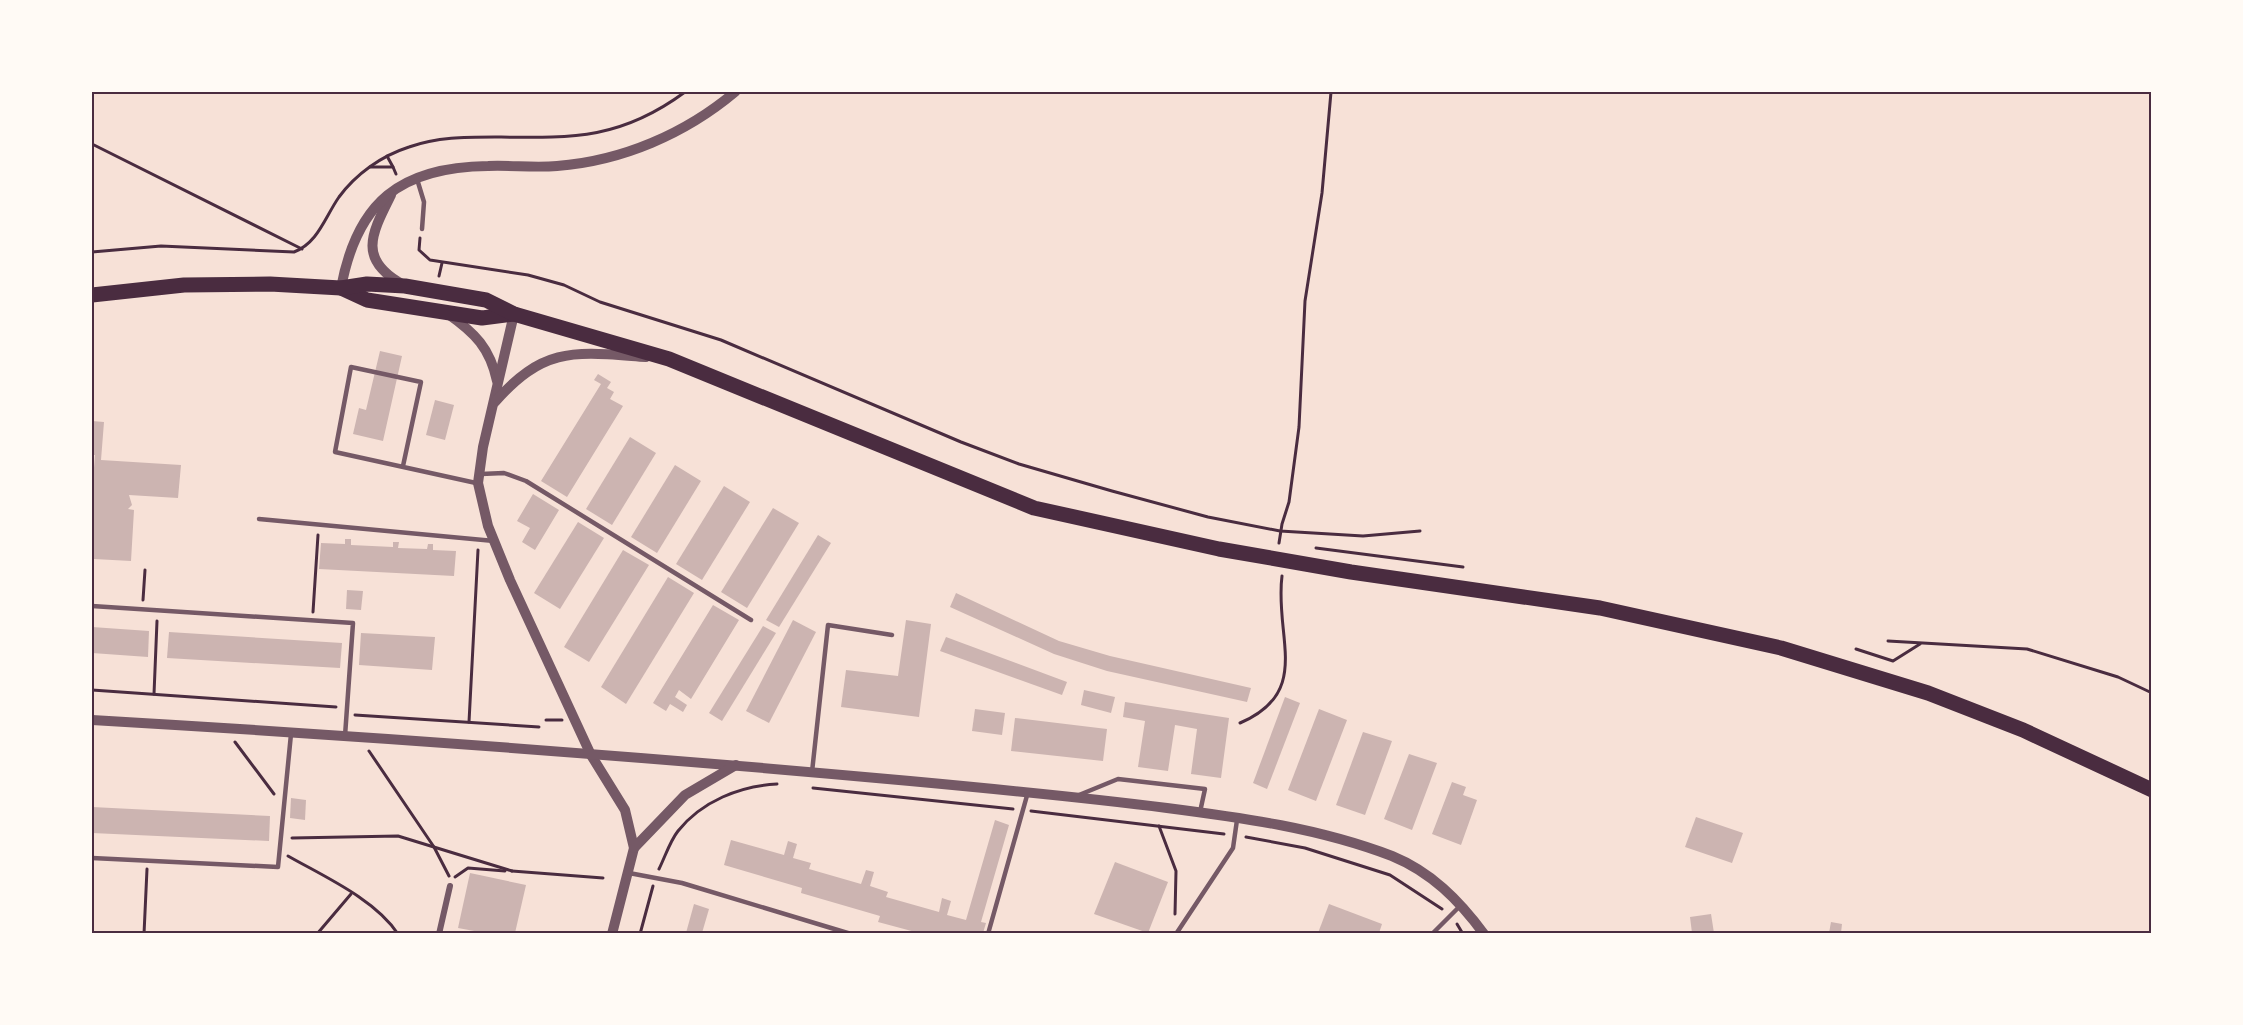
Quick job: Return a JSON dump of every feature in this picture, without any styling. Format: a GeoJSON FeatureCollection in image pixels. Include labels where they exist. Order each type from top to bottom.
{"type":"FeatureCollection","features":[{"type":"Feature","properties":{"kind":"main road"},"geometry":{"type":"LineString","coordinates":[[92,295],[184,285],[270,284],[341,288],[367,284],[405,286],[486,300],[514,314],[669,359],[1034,508],[1220,549],[1661,620],[1840,665],[1928,693],[2023,730],[2151,790]]}},
{"type":"Feature","properties":{"kind":"main road"},"geometry":{"type":"LineString","coordinates":[[341,288],[367,300],[482,318],[514,314]]}},
{"type":"Feature","properties":{"kind":"street"},"geometry":{"type":"LineString","coordinates":[[341,288],[350,248],[359,227],[397,187],[416,178],[444,170],[486,165],[556,166],[599,159],[637,149],[703,117],[735,92]]}},
{"type":"Feature","properties":{"kind":"street"},"geometry":{"type":"LineString","coordinates":[[397,187],[373,231],[372,245],[375,261],[384,274],[405,286]]}},
{"type":"Feature","properties":{"kind":"street"},"geometry":{"type":"LineString","coordinates":[[447,312],[474,333],[486,347],[498,384]]}},
{"type":"Feature","properties":{"kind":"street"},"geometry":{"type":"LineString","coordinates":[[514,314],[478,479],[494,541],[591,755],[625,810],[634,848],[612,933]]}},
{"type":"Feature","properties":{"kind":"street"},"geometry":{"type":"LineString","coordinates":[[493,405],[510,385],[527,371],[546,360],[564,355],[586,352],[669,359]]}},
{"type":"Feature","properties":{"kind":"street"},"geometry":{"type":"LineString","coordinates":[[92,720],[364,737],[736,765],[1028,792],[1237,817],[1305,829],[1394,857],[1424,872],[1461,905],[1484,933]]}},
{"type":"Feature","properties":{"kind":"street"},"geometry":{"type":"LineString","coordinates":[[634,848],[685,795],[736,765]]}},
{"type":"Feature","properties":{"kind":"street"},"geometry":{"type":"LineString","coordinates":[[439,933],[450,886]]}},
{"type":"Feature","properties":{"kind":"lane"},"geometry":{"type":"LineString","coordinates":[[416,178],[424,202],[422,228]]}},
{"type":"Feature","properties":{"kind":"lane"},"geometry":{"type":"LineString","coordinates":[[404,466],[420,382],[351,367],[335,452],[404,466],[478,479],[504,473],[526,481],[751,620]]}},
{"type":"Feature","properties":{"kind":"lane"},"geometry":{"type":"LineString","coordinates":[[259,519],[494,541]]}},
{"type":"Feature","properties":{"kind":"lane"},"geometry":{"type":"LineString","coordinates":[[92,606],[353,623],[345,736]]}},
{"type":"Feature","properties":{"kind":"lane"},"geometry":{"type":"LineString","coordinates":[[812,772],[828,626],[892,635]]}},
{"type":"Feature","properties":{"kind":"lane"},"geometry":{"type":"LineString","coordinates":[[92,858],[278,867],[291,732]]}},
{"type":"Feature","properties":{"kind":"lane"},"geometry":{"type":"LineString","coordinates":[[1074,797],[1118,779],[1205,789],[1200,812]]}},
{"type":"Feature","properties":{"kind":"lane"},"geometry":{"type":"LineString","coordinates":[[988,933],[1028,792]]}},
{"type":"Feature","properties":{"kind":"lane"},"geometry":{"type":"LineString","coordinates":[[1176,933],[1233,849],[1237,817]]}},
{"type":"Feature","properties":{"kind":"lane"},"geometry":{"type":"LineString","coordinates":[[629,873],[682,883],[851,933]]}},
{"type":"Feature","properties":{"kind":"lane"},"geometry":{"type":"LineString","coordinates":[[1432,933],[1461,905]]}},
{"type":"Feature","properties":{"kind":"path"},"geometry":{"type":"LineString","coordinates":[[1290,545],[1278,543],[1289,502],[1299,427],[1305,301],[1322,193],[1331,92]]}},
{"type":"Feature","properties":{"kind":"path"},"geometry":{"type":"LineString","coordinates":[[92,144],[302,249]]}},
{"type":"Feature","properties":{"kind":"path"},"geometry":{"type":"LineString","coordinates":[[387,156],[393,167],[397,187]]}},
{"type":"Feature","properties":{"kind":"path"},"geometry":{"type":"LineString","coordinates":[[370,167],[393,167]]}},
{"type":"Feature","properties":{"kind":"path"},"geometry":{"type":"LineString","coordinates":[[422,228],[419,246],[422,255],[442,263],[528,276],[564,285],[600,302],[721,340],[961,442],[1019,464],[1208,517],[1280,531],[1363,536],[1420,531]]}},
{"type":"Feature","properties":{"kind":"path"},"geometry":{"type":"LineString","coordinates":[[439,278],[442,263]]}},
{"type":"Feature","properties":{"kind":"path"},"geometry":{"type":"LineString","coordinates":[[313,620],[319,524]]}},
{"type":"Feature","properties":{"kind":"path"},"geometry":{"type":"LineString","coordinates":[[469,722],[478,547]]}},
{"type":"Feature","properties":{"kind":"path"},"geometry":{"type":"LineString","coordinates":[[1313,548],[1463,567]]}},
{"type":"Feature","properties":{"kind":"path"},"geometry":{"type":"LineString","coordinates":[[1240,723],[1254,717],[1274,701],[1286,672],[1280,605],[1284,560]]}},
{"type":"Feature","properties":{"kind":"path"},"geometry":{"type":"LineString","coordinates":[[142,609],[145,570]]}},
{"type":"Feature","properties":{"kind":"path"},"geometry":{"type":"LineString","coordinates":[[154,694],[157,618]]}},
{"type":"Feature","properties":{"kind":"path"},"geometry":{"type":"LineString","coordinates":[[1888,641],[2027,649],[2118,677],[2151,693]]}},
{"type":"Feature","properties":{"kind":"path"},"geometry":{"type":"LineString","coordinates":[[1856,649],[1893,661],[1922,643]]}},
{"type":"Feature","properties":{"kind":"path"},"geometry":{"type":"LineString","coordinates":[[92,690],[340,708],[347,714],[356,715],[539,727]]}},
{"type":"Feature","properties":{"kind":"path"},"geometry":{"type":"LineString","coordinates":[[356,715],[372,757],[434,847],[452,880],[468,868],[603,878]]}},
{"type":"Feature","properties":{"kind":"path"},"geometry":{"type":"LineString","coordinates":[[224,728],[284,808]]}},
{"type":"Feature","properties":{"kind":"path"},"geometry":{"type":"LineString","coordinates":[[1159,826],[1176,871],[1175,917]]}},
{"type":"Feature","properties":{"kind":"path"},"geometry":{"type":"LineString","coordinates":[[281,838],[398,836],[512,871]]}},
{"type":"Feature","properties":{"kind":"path"},"geometry":{"type":"LineString","coordinates":[[280,852],[380,911],[398,933]]}},
{"type":"Feature","properties":{"kind":"path"},"geometry":{"type":"LineString","coordinates":[[144,933],[148,861]]}},
{"type":"Feature","properties":{"kind":"path"},"geometry":{"type":"LineString","coordinates":[[317,933],[351,893]]}},
{"type":"Feature","properties":{"kind":"building"},"geometry":{"type":"Polygon","coordinates":[[[380,351],[402,356],[383,441],[353,434],[359,408],[366,410],[380,351]]]}},
{"type":"Feature","properties":{"kind":"building"},"geometry":{"type":"Polygon","coordinates":[[[598,374],[611,382],[607,388],[614,392],[610,399],[623,406],[567,497],[541,481],[601,384],[594,380],[598,374]]]}},
{"type":"Feature","properties":{"kind":"building"},"geometry":{"type":"Polygon","coordinates":[[[435,400],[454,405],[445,440],[426,435],[435,400]]]}},
{"type":"Feature","properties":{"kind":"building"},"geometry":{"type":"Polygon","coordinates":[[[92,421],[104,422],[101,460],[181,465],[178,498],[129,495],[132,505],[128,509],[134,510],[131,561],[94,559],[92,493],[95,455],[92,455],[92,421]]]}},
{"type":"Feature","properties":{"kind":"building"},"geometry":{"type":"Polygon","coordinates":[[[630,437],[656,453],[612,525],[586,509],[630,437]]]}},
{"type":"Feature","properties":{"kind":"building"},"geometry":{"type":"Polygon","coordinates":[[[675,465],[701,481],[657,553],[631,537],[675,465]]]}},
{"type":"Feature","properties":{"kind":"building"},"geometry":{"type":"Polygon","coordinates":[[[724,486],[750,502],[702,580],[676,564],[724,486]]]}},
{"type":"Feature","properties":{"kind":"building"},"geometry":{"type":"Polygon","coordinates":[[[533,494],[559,510],[535,550],[522,542],[530,528],[517,521],[533,494]]]}},
{"type":"Feature","properties":{"kind":"building"},"geometry":{"type":"Polygon","coordinates":[[[773,508],[799,523],[747,608],[721,592],[773,508]]]}},
{"type":"Feature","properties":{"kind":"building"},"geometry":{"type":"Polygon","coordinates":[[[578,522],[604,538],[560,609],[534,593],[578,522]]]}},
{"type":"Feature","properties":{"kind":"building"},"geometry":{"type":"Polygon","coordinates":[[[818,535],[831,543],[779,627],[766,620],[818,535]]]}},
{"type":"Feature","properties":{"kind":"building"},"geometry":{"type":"Polygon","coordinates":[[[345,539],[351,539],[351,545],[393,547],[393,542],[399,542],[398,548],[427,549],[428,544],[433,544],[433,550],[456,551],[454,576],[319,569],[321,543],[345,544],[345,539]]]}},
{"type":"Feature","properties":{"kind":"building"},"geometry":{"type":"Polygon","coordinates":[[[623,550],[649,565],[589,662],[564,647],[623,550]]]}},
{"type":"Feature","properties":{"kind":"building"},"geometry":{"type":"Polygon","coordinates":[[[668,577],[694,593],[626,704],[601,687],[668,577]]]}},
{"type":"Feature","properties":{"kind":"building"},"geometry":{"type":"Polygon","coordinates":[[[347,590],[363,591],[361,610],[346,609],[347,590]]]}},
{"type":"Feature","properties":{"kind":"building"},"geometry":{"type":"Polygon","coordinates":[[[956,593],[1059,641],[1110,656],[1251,688],[1247,702],[1107,671],[1054,654],[950,607],[956,593]]]}},
{"type":"Feature","properties":{"kind":"building"},"geometry":{"type":"Polygon","coordinates":[[[713,605],[739,620],[691,699],[679,690],[675,697],[687,705],[683,712],[670,704],[666,711],[653,703],[713,605]]]}},
{"type":"Feature","properties":{"kind":"building"},"geometry":{"type":"Polygon","coordinates":[[[793,620],[816,632],[769,723],[746,711],[793,620]]]}},
{"type":"Feature","properties":{"kind":"building"},"geometry":{"type":"Polygon","coordinates":[[[906,620],[931,624],[919,717],[841,707],[846,670],[898,676],[906,620]]]}},
{"type":"Feature","properties":{"kind":"building"},"geometry":{"type":"Polygon","coordinates":[[[763,626],[776,633],[722,721],[709,713],[763,626]]]}},
{"type":"Feature","properties":{"kind":"building"},"geometry":{"type":"Polygon","coordinates":[[[92,627],[149,631],[148,657],[92,653],[92,627]]]}},
{"type":"Feature","properties":{"kind":"building"},"geometry":{"type":"Polygon","coordinates":[[[169,632],[342,643],[340,668],[167,658],[169,632]]]}},
{"type":"Feature","properties":{"kind":"building"},"geometry":{"type":"Polygon","coordinates":[[[361,633],[435,637],[432,670],[359,665],[361,633]]]}},
{"type":"Feature","properties":{"kind":"building"},"geometry":{"type":"Polygon","coordinates":[[[946,637],[1067,682],[1062,695],[940,651],[946,637]]]}},
{"type":"Feature","properties":{"kind":"building"},"geometry":{"type":"Polygon","coordinates":[[[1084,690],[1115,697],[1111,713],[1081,705],[1084,690]]]}},
{"type":"Feature","properties":{"kind":"building"},"geometry":{"type":"Polygon","coordinates":[[[1285,697],[1300,703],[1267,789],[1253,783],[1285,697]]]}},
{"type":"Feature","properties":{"kind":"building"},"geometry":{"type":"Polygon","coordinates":[[[1125,702],[1229,718],[1221,778],[1191,774],[1197,729],[1175,725],[1168,771],[1138,767],[1145,721],[1123,717],[1125,702]]]}},
{"type":"Feature","properties":{"kind":"building"},"geometry":{"type":"Polygon","coordinates":[[[975,709],[1005,713],[1002,735],[972,731],[975,709]]]}},
{"type":"Feature","properties":{"kind":"building"},"geometry":{"type":"Polygon","coordinates":[[[1319,709],[1347,720],[1316,801],[1288,790],[1319,709]]]}},
{"type":"Feature","properties":{"kind":"building"},"geometry":{"type":"Polygon","coordinates":[[[1015,718],[1107,729],[1103,761],[1011,751],[1015,718]]]}},
{"type":"Feature","properties":{"kind":"building"},"geometry":{"type":"Polygon","coordinates":[[[1363,732],[1392,741],[1365,815],[1336,805],[1363,732]]]}},
{"type":"Feature","properties":{"kind":"building"},"geometry":{"type":"Polygon","coordinates":[[[1409,754],[1437,763],[1412,830],[1384,819],[1409,754]]]}},
{"type":"Feature","properties":{"kind":"building"},"geometry":{"type":"Polygon","coordinates":[[[1452,782],[1466,787],[1463,795],[1477,800],[1461,845],[1432,834],[1452,782]]]}},
{"type":"Feature","properties":{"kind":"building"},"geometry":{"type":"Polygon","coordinates":[[[291,798],[306,800],[305,820],[290,818],[291,798]]]}},
{"type":"Feature","properties":{"kind":"building"},"geometry":{"type":"Polygon","coordinates":[[[92,807],[270,816],[269,841],[92,833],[92,807]]]}},
{"type":"Feature","properties":{"kind":"building"},"geometry":{"type":"Polygon","coordinates":[[[1696,817],[1743,833],[1732,863],[1685,847],[1696,817]]]}},
{"type":"Feature","properties":{"kind":"building"},"geometry":{"type":"Polygon","coordinates":[[[995,820],[1009,825],[981,922],[986,923],[983,933],[919,933],[878,922],[880,916],[801,893],[802,888],[724,865],[731,840],[784,855],[788,841],[797,844],[793,858],[811,863],[809,869],[861,884],[866,870],[874,872],[870,886],[888,892],[886,897],[939,912],[942,898],[951,901],[947,915],[966,920],[995,820]]]}},
{"type":"Feature","properties":{"kind":"building"},"geometry":{"type":"Polygon","coordinates":[[[1115,862],[1168,882],[1148,933],[1094,914],[1115,862]]]}},
{"type":"Feature","properties":{"kind":"building"},"geometry":{"type":"Polygon","coordinates":[[[470,873],[526,885],[515,933],[485,933],[458,928],[470,873]]]}},
{"type":"Feature","properties":{"kind":"building"},"geometry":{"type":"Polygon","coordinates":[[[694,904],[709,909],[702,933],[686,933],[694,904]]]}},
{"type":"Feature","properties":{"kind":"building"},"geometry":{"type":"Polygon","coordinates":[[[1329,904],[1382,924],[1379,933],[1318,933],[1329,904]]]}},
{"type":"Feature","properties":{"kind":"building"},"geometry":{"type":"Polygon","coordinates":[[[1711,914],[1714,933],[1692,933],[1690,917],[1711,914]]]}},
{"type":"Feature","properties":{"kind":"building"},"geometry":{"type":"Polygon","coordinates":[[[1831,922],[1842,924],[1841,933],[1829,933],[1831,922]]]}}]}
